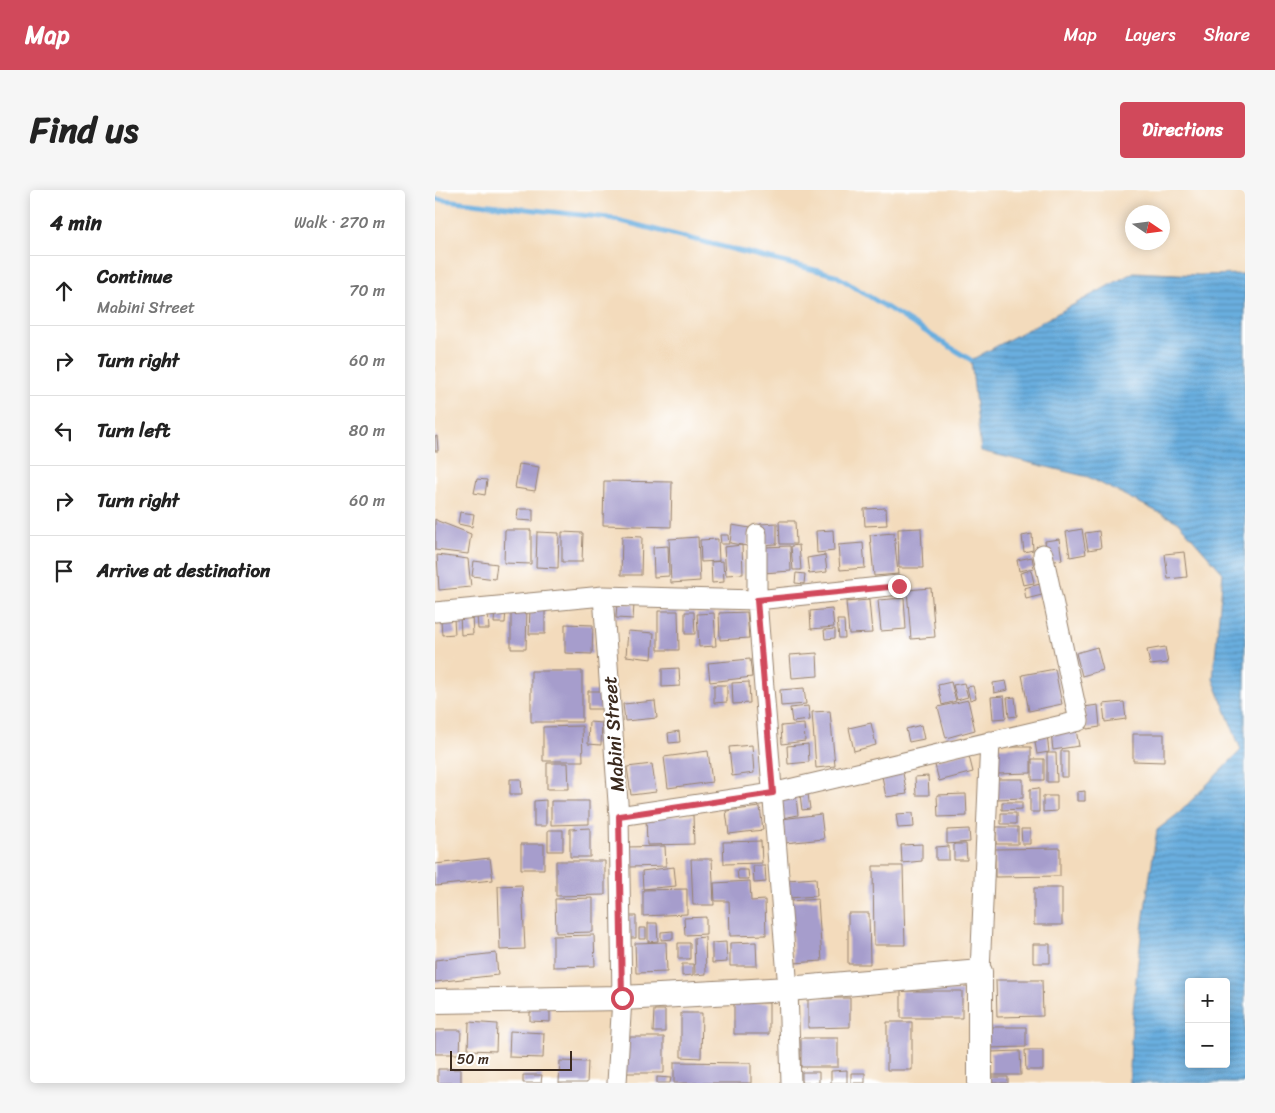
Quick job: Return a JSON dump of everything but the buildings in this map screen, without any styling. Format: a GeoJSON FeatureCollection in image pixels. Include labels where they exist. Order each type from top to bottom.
{"type":"FeatureCollection","features":[{"type":"Feature","properties":{"kind":"street"},"geometry":{"type":"LineString","coordinates":[[757,534],[757,600],[788,989],[791,1083]]}},
{"type":"Feature","properties":{"kind":"street"},"geometry":{"type":"LineString","coordinates":[[619,816],[773,793],[1079,721],[1043,554]]}},
{"type":"Feature","properties":{"kind":"street"},"geometry":{"type":"LineString","coordinates":[[435,612],[603,596],[757,600],[899,586]]}},
{"type":"Feature","properties":{"kind":"street","name":"Mabini Street"},"geometry":{"type":"LineString","coordinates":[[603,596],[619,816],[622,998],[617,1083]]}},
{"type":"Feature","properties":{"kind":"street"},"geometry":{"type":"LineString","coordinates":[[980,1083],[980,972],[991,741]]}},
{"type":"Feature","properties":{"kind":"street"},"geometry":{"type":"LineString","coordinates":[[435,1001],[622,998],[788,989],[980,972]]}},
{"type":"Feature","properties":{"kind":"water"},"geometry":{"type":"Polygon","coordinates":[[[1134,272],[1199,275],[1245,274],[1245,1083],[1130,1083],[1135,988],[1157,830],[1179,813],[1241,750],[1213,679],[1223,573],[1178,522],[1088,477],[981,451],[971,360],[1134,272]]]}},
{"type":"Feature","properties":{"kind":"waterway"},"geometry":{"type":"LineString","coordinates":[[435,199],[609,218],[835,275],[971,360]]}},
{"type":"Feature","properties":{"kind":"route"},"geometry":{"type":"LineString","coordinates":[[622,998],[619,816],[773,793],[757,600],[899,586]]}}]}
